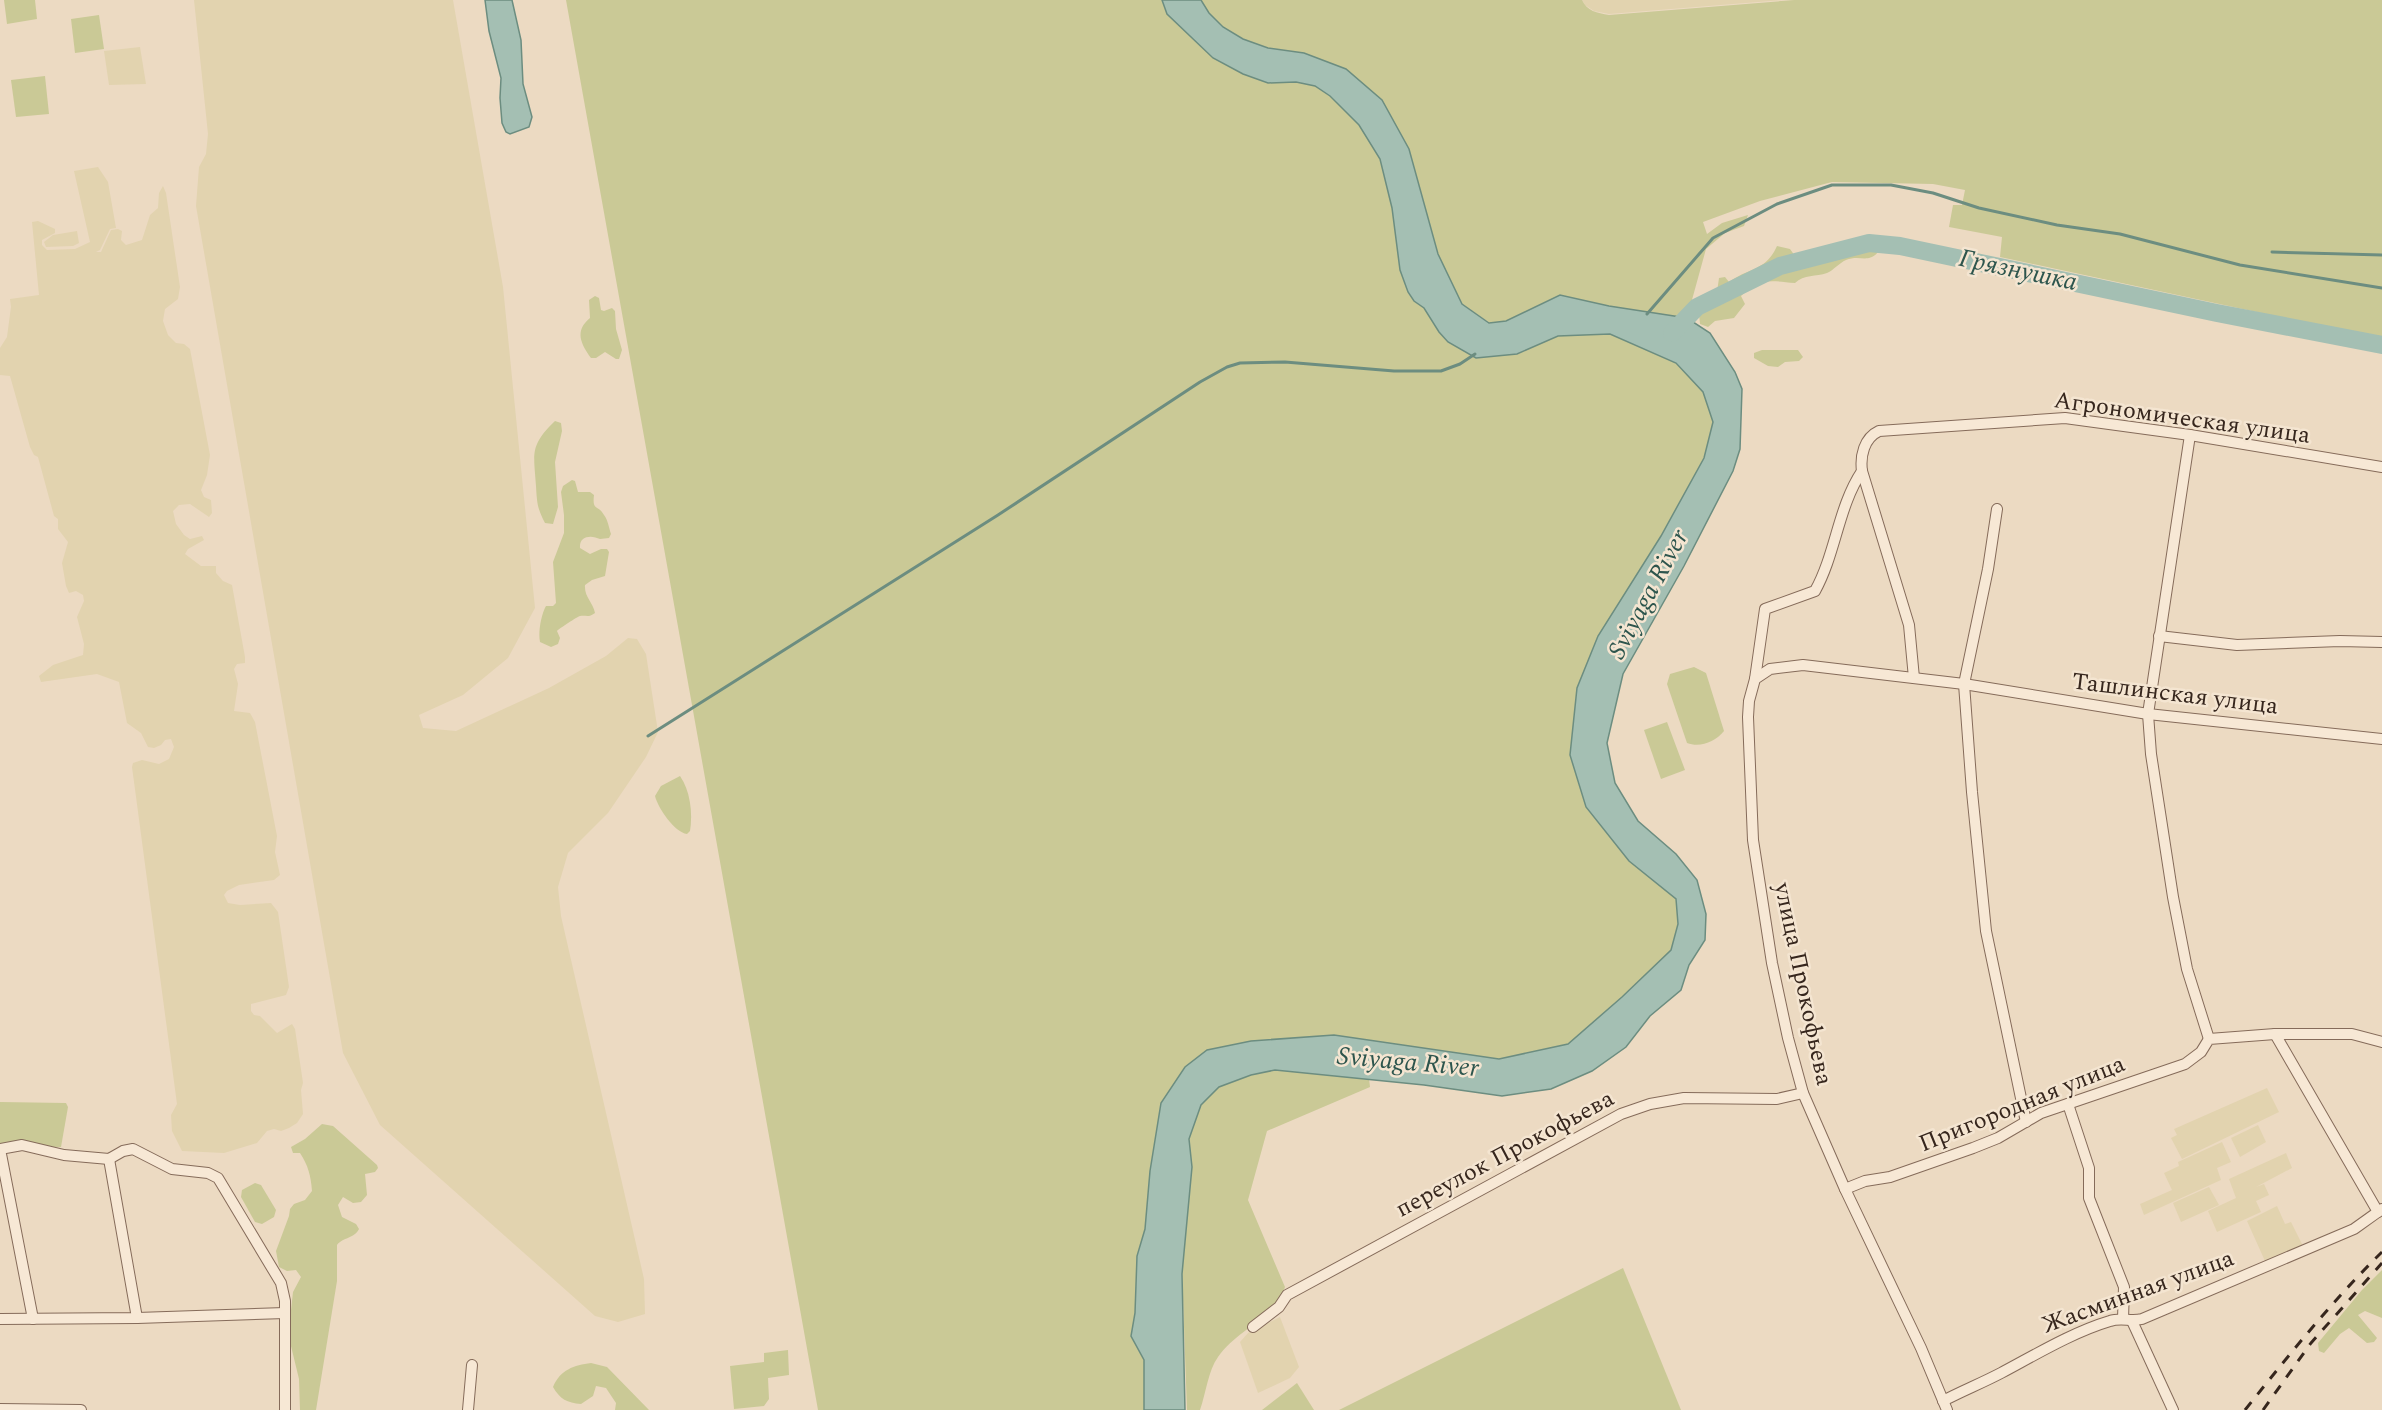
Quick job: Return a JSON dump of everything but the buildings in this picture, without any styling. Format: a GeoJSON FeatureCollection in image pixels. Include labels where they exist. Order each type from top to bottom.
{"type":"FeatureCollection","features":[{"type":"Feature","properties":{"kind":"street","name":"Агрономическая улица"},"geometry":{"type":"LineString","coordinates":[[1914,678],[1909,625],[1862,471],[1862,450],[1873,434],[1879,431],[2065,418],[2190,435],[2382,467]]}},
{"type":"Feature","properties":{"kind":"street"},"geometry":{"type":"LineString","coordinates":[[2190,435],[2148,714],[2151,754],[2173,897],[2187,969],[2209,1039],[2275,1034],[2352,1034],[2382,1042]]}},
{"type":"Feature","properties":{"kind":"street"},"geometry":{"type":"LineString","coordinates":[[1755,679],[1765,609],[1815,591],[1824,574],[1852,486],[1862,471]]}},
{"type":"Feature","properties":{"kind":"street"},"geometry":{"type":"LineString","coordinates":[[1997,509],[1964,684],[1986,931],[2026,1122]]}},
{"type":"Feature","properties":{"kind":"street"},"geometry":{"type":"LineString","coordinates":[[2158,636],[2237,645],[2340,640],[2382,642]]}},
{"type":"Feature","properties":{"kind":"street","name":"Ташлинская улица"},"geometry":{"type":"LineString","coordinates":[[1755,679],[1770,669],[1803,665],[1964,684],[2148,714],[2382,739]]}},
{"type":"Feature","properties":{"kind":"street","name":"улица Прокофьева"},"geometry":{"type":"LineString","coordinates":[[1755,679],[1749,701],[1748,717],[1753,840],[1772,963],[1788,1038],[1803,1093],[1945,1405]]}},
{"type":"Feature","properties":{"kind":"street"},"geometry":{"type":"LineString","coordinates":[[2275,1034],[2380,1211]]}},
{"type":"Feature","properties":{"kind":"street","name":"Пригородная улица"},"geometry":{"type":"LineString","coordinates":[[1845,1189],[1865,1181],[1890,1177],[1973,1148],[2041,1113],[2185,1064],[2201,1052],[2209,1039]]}},
{"type":"Feature","properties":{"kind":"street","name":"переулок Прокофьева"},"geometry":{"type":"LineString","coordinates":[[1253,1327],[1278,1307],[1287,1295],[1621,1114],[1650,1104],[1684,1098],[1778,1099],[1803,1093]]}},
{"type":"Feature","properties":{"kind":"street"},"geometry":{"type":"LineString","coordinates":[[2068,1104],[2089,1168],[2089,1198],[2124,1287],[2128,1320],[2173,1410]]}},
{"type":"Feature","properties":{"kind":"street"},"geometry":{"type":"LineString","coordinates":[[33,1319],[0,1149],[22,1145],[64,1155],[109,1159],[123,1151],[133,1149],[172,1168],[208,1173],[218,1178],[280,1283],[285,1301],[285,1410]]}},
{"type":"Feature","properties":{"kind":"street"},"geometry":{"type":"LineString","coordinates":[[109,1159],[137,1318]]}},
{"type":"Feature","properties":{"kind":"street","name":"Жасминная улица"},"geometry":{"type":"LineString","coordinates":[[1945,1405],[2032,1355],[2108,1321],[2128,1320],[2354,1229],[2380,1211]]}},
{"type":"Feature","properties":{"kind":"street"},"geometry":{"type":"LineString","coordinates":[[0,1319],[137,1318],[285,1313]]}},
{"type":"Feature","properties":{"kind":"street"},"geometry":{"type":"LineString","coordinates":[[468,1410],[472,1365]]}},
{"type":"Feature","properties":{"kind":"street"},"geometry":{"type":"LineString","coordinates":[[0,1408],[81,1410]]}},
{"type":"Feature","properties":{"kind":"shaded area"},"geometry":{"type":"Polygon","coordinates":[[[4,0],[35,0],[37,19],[7,24],[4,0]]]}},
{"type":"Feature","properties":{"kind":"shaded area"},"geometry":{"type":"Polygon","coordinates":[[[194,0],[453,0],[503,287],[535,608],[508,658],[463,695],[419,715],[423,728],[456,731],[549,688],[606,656],[628,638],[637,639],[646,654],[658,732],[646,757],[608,813],[568,853],[558,887],[561,916],[644,1279],[645,1314],[618,1322],[595,1316],[380,1125],[343,1053],[196,206],[199,167],[206,154],[208,134],[194,0]]]}},
{"type":"Feature","properties":{"kind":"shaded area"},"geometry":{"type":"Polygon","coordinates":[[[566,0],[1162,0],[1167,14],[1268,83],[1296,82],[1315,86],[1330,96],[1359,125],[1380,159],[1392,208],[1400,270],[1408,292],[1414,301],[1424,308],[1439,332],[1539,334],[1605,328],[1676,363],[1704,392],[1713,422],[1704,458],[1661,536],[1598,636],[1577,688],[1570,755],[1586,807],[1629,861],[1676,899],[1678,924],[1671,950],[1568,1044],[1499,1059],[1334,1035],[1251,1041],[1207,1050],[1161,1103],[1150,1171],[1145,1229],[1137,1256],[1135,1313],[1131,1336],[1144,1360],[1144,1410],[818,1410],[566,0]]]}},
{"type":"Feature","properties":{"kind":"shaded area"},"geometry":{"type":"Polygon","coordinates":[[[1201,0],[1582,0],[1590,9],[1609,15],[1794,0],[2382,0],[2382,339],[2000,257],[2002,237],[1949,227],[1953,205],[1962,205],[1965,190],[1933,184],[1832,182],[1760,201],[1703,222],[1707,234],[1722,223],[1748,215],[1744,226],[1725,233],[1706,249],[1687,318],[1609,306],[1560,295],[1506,321],[1490,323],[1462,304],[1438,254],[1409,149],[1304,53],[1268,48],[1243,39],[1223,27],[1209,13],[1201,0]]]}},
{"type":"Feature","properties":{"kind":"shaded area"},"geometry":{"type":"Polygon","coordinates":[[[1582,0],[1783,0],[1609,14],[1594,11],[1582,0]]]}},
{"type":"Feature","properties":{"kind":"shaded area"},"geometry":{"type":"Polygon","coordinates":[[[99,15],[104,49],[75,53],[71,19],[99,15]]]}},
{"type":"Feature","properties":{"kind":"shaded area"},"geometry":{"type":"Polygon","coordinates":[[[140,47],[146,84],[109,85],[104,51],[140,47]]]}},
{"type":"Feature","properties":{"kind":"shaded area"},"geometry":{"type":"Polygon","coordinates":[[[45,76],[49,114],[16,117],[11,80],[45,76]]]}},
{"type":"Feature","properties":{"kind":"shaded area"},"geometry":{"type":"Polygon","coordinates":[[[98,167],[108,182],[116,228],[110,229],[100,250],[96,252],[101,252],[111,230],[122,231],[121,240],[126,245],[142,240],[150,215],[158,208],[159,193],[163,186],[166,193],[180,287],[178,299],[165,309],[163,321],[168,335],[176,343],[184,344],[190,349],[210,455],[207,475],[201,490],[204,497],[211,500],[212,513],[209,517],[190,504],[179,505],[173,511],[176,524],[184,535],[190,539],[202,536],[204,540],[188,549],[185,554],[201,566],[216,566],[216,573],[223,581],[232,585],[245,657],[245,663],[237,664],[234,669],[238,684],[234,711],[250,713],[255,722],[277,836],[275,852],[280,875],[274,880],[239,885],[224,895],[228,903],[240,905],[271,903],[278,912],[289,987],[286,995],[251,1004],[251,1011],[254,1015],[260,1016],[277,1033],[292,1024],[295,1029],[303,1083],[301,1090],[303,1114],[297,1123],[289,1128],[281,1131],[274,1129],[267,1131],[257,1143],[224,1153],[182,1151],[172,1131],[171,1115],[177,1104],[132,767],[133,763],[142,760],[159,764],[169,759],[174,747],[171,739],[165,740],[154,748],[148,747],[141,733],[127,723],[119,682],[97,674],[41,682],[39,676],[53,665],[83,655],[84,644],[77,617],[84,601],[83,595],[76,591],[69,593],[66,586],[62,563],[68,542],[58,529],[58,519],[54,516],[38,457],[34,455],[30,447],[10,376],[0,375],[0,348],[7,337],[10,299],[39,295],[32,222],[38,221],[55,229],[55,233],[42,240],[42,245],[47,250],[75,249],[90,242],[74,171],[98,167]]]}},
{"type":"Feature","properties":{"kind":"shaded area"},"geometry":{"type":"Polygon","coordinates":[[[77,231],[79,243],[73,246],[46,247],[44,242],[53,235],[77,231]]]}},
{"type":"Feature","properties":{"kind":"shaded area"},"geometry":{"type":"Polygon","coordinates":[[[1873,238],[1880,250],[1872,257],[1851,258],[1827,273],[1806,277],[1795,283],[1772,281],[1760,283],[1741,296],[1745,304],[1734,318],[1715,321],[1708,327],[1700,324],[1699,314],[1717,292],[1719,278],[1725,277],[1729,282],[1757,268],[1768,260],[1777,246],[1790,249],[1795,256],[1842,246],[1853,239],[1861,241],[1873,238]]]}},
{"type":"Feature","properties":{"kind":"shaded area"},"geometry":{"type":"Polygon","coordinates":[[[595,296],[599,298],[601,310],[612,308],[615,311],[616,329],[622,350],[619,359],[605,352],[596,358],[591,358],[582,343],[582,328],[590,318],[589,300],[595,296]]]}},
{"type":"Feature","properties":{"kind":"shaded area"},"geometry":{"type":"Polygon","coordinates":[[[1762,350],[1798,350],[1803,357],[1799,361],[1785,362],[1778,367],[1768,366],[1754,358],[1754,353],[1762,350]]]}},
{"type":"Feature","properties":{"kind":"shaded area"},"geometry":{"type":"Polygon","coordinates":[[[555,421],[561,423],[562,431],[555,462],[558,507],[553,524],[545,523],[539,509],[534,458],[537,444],[555,421]]]}},
{"type":"Feature","properties":{"kind":"shaded area"},"geometry":{"type":"Polygon","coordinates":[[[572,480],[575,481],[578,492],[590,492],[594,495],[595,506],[605,517],[611,534],[609,538],[584,538],[580,548],[590,554],[601,549],[607,549],[609,552],[605,576],[585,585],[595,613],[580,616],[557,631],[560,638],[558,644],[551,647],[540,642],[540,629],[546,606],[553,606],[556,603],[553,562],[564,533],[561,492],[563,486],[572,480]]]}},
{"type":"Feature","properties":{"kind":"shaded area"},"geometry":{"type":"Polygon","coordinates":[[[1694,667],[1706,673],[1724,731],[1712,741],[1697,745],[1687,743],[1667,684],[1670,674],[1694,667]]]}},
{"type":"Feature","properties":{"kind":"shaded area"},"geometry":{"type":"Polygon","coordinates":[[[1667,722],[1685,770],[1661,779],[1644,730],[1667,722]]]}},
{"type":"Feature","properties":{"kind":"shaded area"},"geometry":{"type":"Polygon","coordinates":[[[680,776],[686,788],[691,809],[690,831],[687,834],[677,829],[667,819],[655,796],[661,786],[680,776]]]}},
{"type":"Feature","properties":{"kind":"shaded area"},"geometry":{"type":"Polygon","coordinates":[[[1275,1070],[1369,1079],[1370,1087],[1267,1131],[1248,1200],[1285,1287],[1273,1307],[1235,1339],[1218,1357],[1209,1375],[1200,1410],[1187,1410],[1181,1243],[1186,1132],[1201,1105],[1219,1087],[1251,1075],[1275,1070]]]}},
{"type":"Feature","properties":{"kind":"shaded area"},"geometry":{"type":"Polygon","coordinates":[[[2267,1088],[2279,1112],[2182,1159],[2171,1138],[2177,1135],[2174,1129],[2267,1088]]]}},
{"type":"Feature","properties":{"kind":"shaded area"},"geometry":{"type":"Polygon","coordinates":[[[0,1102],[66,1103],[68,1107],[61,1147],[0,1146],[0,1102]]]}},
{"type":"Feature","properties":{"kind":"shaded area"},"geometry":{"type":"Polygon","coordinates":[[[322,1124],[333,1126],[378,1168],[375,1172],[365,1174],[367,1195],[361,1202],[353,1203],[343,1197],[338,1205],[342,1217],[356,1224],[359,1229],[354,1235],[337,1245],[337,1281],[316,1410],[300,1410],[299,1379],[289,1328],[293,1292],[301,1277],[296,1270],[287,1271],[279,1267],[276,1251],[290,1209],[294,1204],[305,1200],[312,1191],[305,1162],[300,1153],[293,1153],[291,1147],[305,1139],[322,1124]]]}},
{"type":"Feature","properties":{"kind":"shaded area"},"geometry":{"type":"Polygon","coordinates":[[[2258,1125],[2266,1142],[2240,1157],[2231,1138],[2258,1125]]]}},
{"type":"Feature","properties":{"kind":"shaded area"},"geometry":{"type":"Polygon","coordinates":[[[2222,1142],[2231,1162],[2217,1168],[2221,1180],[2144,1215],[2140,1204],[2172,1190],[2164,1173],[2179,1166],[2178,1162],[2222,1142]]]}},
{"type":"Feature","properties":{"kind":"shaded area"},"geometry":{"type":"Polygon","coordinates":[[[2286,1153],[2292,1168],[2256,1187],[2264,1184],[2269,1195],[2256,1201],[2261,1212],[2217,1232],[2208,1211],[2236,1198],[2229,1179],[2286,1153]]]}},
{"type":"Feature","properties":{"kind":"shaded area"},"geometry":{"type":"Polygon","coordinates":[[[255,1183],[261,1185],[276,1210],[274,1217],[262,1224],[255,1222],[241,1197],[242,1190],[255,1183]]]}},
{"type":"Feature","properties":{"kind":"shaded area"},"geometry":{"type":"Polygon","coordinates":[[[2209,1187],[2219,1205],[2181,1222],[2173,1203],[2209,1187]]]}},
{"type":"Feature","properties":{"kind":"shaded area"},"geometry":{"type":"Polygon","coordinates":[[[2277,1206],[2285,1224],[2291,1222],[2303,1246],[2265,1261],[2247,1221],[2277,1206]]]}},
{"type":"Feature","properties":{"kind":"shaded area"},"geometry":{"type":"Polygon","coordinates":[[[1623,1268],[1681,1410],[1339,1410],[1623,1268]]]}},
{"type":"Feature","properties":{"kind":"shaded area"},"geometry":{"type":"Polygon","coordinates":[[[2382,1270],[2382,1318],[2365,1311],[2358,1315],[2377,1338],[2374,1342],[2367,1343],[2349,1328],[2340,1334],[2324,1353],[2319,1351],[2318,1343],[2362,1290],[2382,1270]]]}},
{"type":"Feature","properties":{"kind":"shaded area"},"geometry":{"type":"Polygon","coordinates":[[[1280,1317],[1299,1367],[1290,1378],[1258,1393],[1240,1342],[1248,1333],[1280,1317]]]}},
{"type":"Feature","properties":{"kind":"shaded area"},"geometry":{"type":"Polygon","coordinates":[[[788,1350],[789,1375],[768,1378],[769,1399],[764,1406],[734,1409],[730,1366],[764,1362],[764,1353],[788,1350]]]}},
{"type":"Feature","properties":{"kind":"shaded area"},"geometry":{"type":"Polygon","coordinates":[[[591,1363],[607,1367],[649,1410],[615,1410],[616,1403],[606,1388],[596,1386],[593,1396],[581,1404],[572,1403],[558,1395],[553,1387],[564,1372],[579,1365],[591,1363]]]}},
{"type":"Feature","properties":{"kind":"shaded area"},"geometry":{"type":"Polygon","coordinates":[[[1297,1383],[1314,1410],[1262,1410],[1297,1383]]]}},
{"type":"Feature","properties":{"kind":"water"},"geometry":{"type":"Polygon","coordinates":[[[485,0],[512,0],[521,40],[523,84],[532,117],[529,127],[510,134],[506,132],[502,123],[501,78],[489,31],[485,0]]]}},
{"type":"Feature","properties":{"kind":"water","name":"Sviyaga River"},"geometry":{"type":"Polygon","coordinates":[[[1162,0],[1201,0],[1209,13],[1223,27],[1243,39],[1268,48],[1304,53],[1346,69],[1382,100],[1409,149],[1438,254],[1462,304],[1489,323],[1506,321],[1560,295],[1609,306],[1687,318],[1710,333],[1735,372],[1742,389],[1740,449],[1733,471],[1684,566],[1623,674],[1607,743],[1615,783],[1638,821],[1676,854],[1697,880],[1706,914],[1705,940],[1689,965],[1681,990],[1650,1016],[1626,1047],[1592,1071],[1551,1089],[1502,1096],[1424,1085],[1275,1070],[1251,1075],[1219,1087],[1201,1105],[1189,1139],[1192,1167],[1182,1274],[1185,1410],[1144,1410],[1144,1360],[1131,1336],[1135,1313],[1137,1256],[1145,1229],[1150,1171],[1161,1103],[1185,1067],[1207,1050],[1251,1041],[1334,1035],[1499,1059],[1568,1044],[1671,950],[1678,924],[1676,899],[1629,861],[1586,807],[1570,755],[1577,688],[1598,636],[1661,536],[1704,458],[1713,422],[1703,392],[1676,363],[1610,334],[1558,336],[1517,354],[1476,358],[1448,342],[1424,308],[1414,301],[1408,292],[1400,270],[1392,208],[1380,159],[1359,125],[1330,96],[1315,86],[1296,82],[1268,83],[1243,74],[1213,58],[1167,14],[1162,0]]]}},
{"type":"Feature","properties":{"kind":"waterway"},"geometry":{"type":"LineString","coordinates":[[1647,314],[1713,238],[1777,204],[1832,185],[1891,185],[1933,193],[1979,208],[2057,225],[2120,234],[2240,265],[2382,288]]}},
{"type":"Feature","properties":{"kind":"waterway","name":"Грязнушка"},"geometry":{"type":"LineString","coordinates":[[1672,333],[1697,307],[1780,266],[1869,243],[1900,246],[2217,313],[2382,345]]}},
{"type":"Feature","properties":{"kind":"waterway"},"geometry":{"type":"LineString","coordinates":[[2272,252],[2382,255]]}},
{"type":"Feature","properties":{"kind":"waterway"},"geometry":{"type":"LineString","coordinates":[[648,736],[998,515],[1200,382],[1227,367],[1240,363],[1285,362],[1394,371],[1441,371],[1460,364],[1475,354]]}},
{"type":"Feature","properties":{"kind":"railway"},"geometry":{"type":"LineString","coordinates":[[2245,1410],[2328,1309],[2382,1252]]}},
{"type":"Feature","properties":{"kind":"railway"},"geometry":{"type":"LineString","coordinates":[[2263,1410],[2311,1343],[2382,1263]]}}]}
